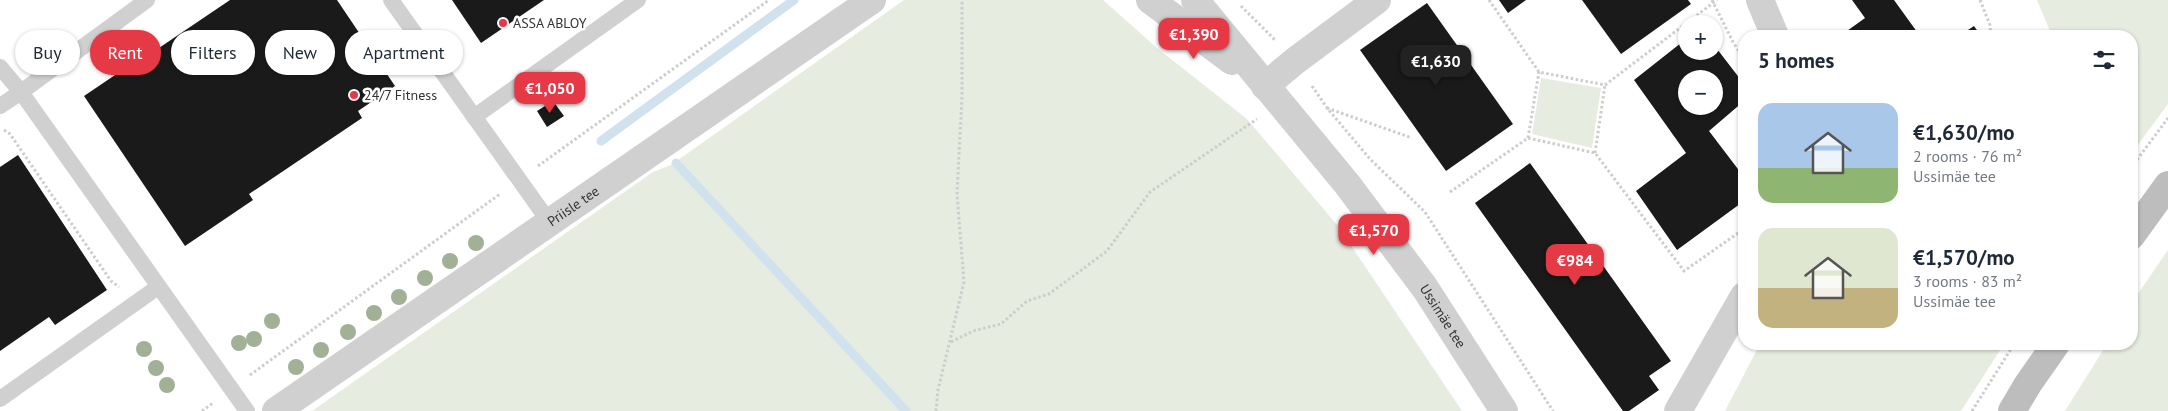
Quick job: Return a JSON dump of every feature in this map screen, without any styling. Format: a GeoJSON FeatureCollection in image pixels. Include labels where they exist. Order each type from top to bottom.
{"type":"FeatureCollection","features":[{"type":"Feature","properties":{"kind":"main road"},"geometry":{"type":"LineString","coordinates":[[2138,227],[2167,188]]}},
{"type":"Feature","properties":{"kind":"main road"},"geometry":{"type":"LineString","coordinates":[[2012,411],[2052,350]]}},
{"type":"Feature","properties":{"kind":"street","name":"Priisle tee"},"geometry":{"type":"LineString","coordinates":[[276,411],[872,0]]}},
{"type":"Feature","properties":{"kind":"street","name":"Ussimäe tee"},"geometry":{"type":"LineString","coordinates":[[1150,0],[1272,95]]}},
{"type":"Feature","properties":{"kind":"street","name":"Ussimäe tee"},"geometry":{"type":"LineString","coordinates":[[1195,0],[1347,184],[1425,288],[1504,411]]}},
{"type":"Feature","properties":{"kind":"street"},"geometry":{"type":"LineString","coordinates":[[1272,95],[1294,60],[1377,0]]}},
{"type":"Feature","properties":{"kind":"street"},"geometry":{"type":"LineString","coordinates":[[1760,0],[1772,30]]}},
{"type":"Feature","properties":{"kind":"street"},"geometry":{"type":"LineString","coordinates":[[1678,411],[1738,306]]}},
{"type":"Feature","properties":{"kind":"lane"},"geometry":{"type":"LineString","coordinates":[[0,106],[147,0]]}},
{"type":"Feature","properties":{"kind":"lane"},"geometry":{"type":"LineString","coordinates":[[391,0],[550,223]]}},
{"type":"Feature","properties":{"kind":"lane"},"geometry":{"type":"LineString","coordinates":[[474,117],[638,0]]}},
{"type":"Feature","properties":{"kind":"lane"},"geometry":{"type":"LineString","coordinates":[[0,67],[21,92],[246,411]]}},
{"type":"Feature","properties":{"kind":"lane"},"geometry":{"type":"LineString","coordinates":[[0,399],[158,287]]}},
{"type":"Feature","properties":{"kind":"path"},"geometry":{"type":"LineString","coordinates":[[531,172],[769,0]]}},
{"type":"Feature","properties":{"kind":"path"},"geometry":{"type":"LineString","coordinates":[[936,411],[938,390],[951,343],[964,282],[957,194],[962,97],[962,0]]}},
{"type":"Feature","properties":{"kind":"path"},"geometry":{"type":"LineString","coordinates":[[1235,0],[1294,60],[1327,108],[1370,159],[1425,212],[1553,411]]}},
{"type":"Feature","properties":{"kind":"path"},"geometry":{"type":"LineString","coordinates":[[1488,0],[1539,72],[1605,85]]}},
{"type":"Feature","properties":{"kind":"path"},"geometry":{"type":"LineString","coordinates":[[1980,0],[1990,30]]}},
{"type":"Feature","properties":{"kind":"path"},"geometry":{"type":"LineString","coordinates":[[1595,153],[1605,85],[1714,1],[1732,42],[1738,50]]}},
{"type":"Feature","properties":{"kind":"path"},"geometry":{"type":"LineString","coordinates":[[1450,192],[1528,138],[1539,72]]}},
{"type":"Feature","properties":{"kind":"path"},"geometry":{"type":"LineString","coordinates":[[951,343],[972,331],[1002,324],[1027,301],[1049,294],[1107,251],[1150,192],[1272,95]]}},
{"type":"Feature","properties":{"kind":"path"},"geometry":{"type":"LineString","coordinates":[[1327,108],[1412,138]]}},
{"type":"Feature","properties":{"kind":"path"},"geometry":{"type":"LineString","coordinates":[[2138,159],[2168,118]]}},
{"type":"Feature","properties":{"kind":"path"},"geometry":{"type":"LineString","coordinates":[[0,127],[10,134],[111,281],[137,302]]}},
{"type":"Feature","properties":{"kind":"path"},"geometry":{"type":"LineString","coordinates":[[1528,138],[1595,153],[1684,271],[1738,233]]}},
{"type":"Feature","properties":{"kind":"path"},"geometry":{"type":"LineString","coordinates":[[231,389],[506,189]]}},
{"type":"Feature","properties":{"kind":"path"},"geometry":{"type":"LineString","coordinates":[[1972,411],[2010,350]]}},
{"type":"Feature","properties":{"kind":"shaded area"},"geometry":{"type":"Polygon","coordinates":[[[904,0],[1103,0],[1157,48],[1247,119],[1338,226],[1462,411],[312,411],[653,172],[671,165],[904,0]]]}},
{"type":"Feature","properties":{"kind":"shaded area"},"geometry":{"type":"Polygon","coordinates":[[[2037,0],[2168,0],[2168,104],[2138,145],[2138,30],[2050,30],[2037,0]]]}},
{"type":"Feature","properties":{"kind":"shaded area"},"geometry":{"type":"Polygon","coordinates":[[[1541,78],[1601,88],[1592,148],[1532,134],[1541,78]]]}},
{"type":"Feature","properties":{"kind":"shaded area"},"geometry":{"type":"Polygon","coordinates":[[[2168,250],[2168,411],[2065,411],[2103,350],[2138,350],[2138,294],[2168,250]]]}},
{"type":"Feature","properties":{"kind":"shaded area"},"geometry":{"type":"Polygon","coordinates":[[[1757,350],[2000,350],[1961,411],[1725,411],[1757,350]]]}},
{"type":"Feature","properties":{"kind":"building"},"geometry":{"type":"Polygon","coordinates":[[[230,0],[337,0],[357,30],[345,30],[345,75],[388,75],[395,86],[358,111],[362,118],[249,194],[253,200],[185,246],[84,96],[115,75],[161,75],[161,47],[171,40],[171,75],[255,75],[255,30],[186,30],[230,0]]]}},
{"type":"Feature","properties":{"kind":"building"},"geometry":{"type":"Polygon","coordinates":[[[452,0],[544,0],[481,43],[452,0]]]}},
{"type":"Feature","properties":{"kind":"building"},"geometry":{"type":"Polygon","coordinates":[[[1499,0],[1526,0],[1508,13],[1499,0]]]}},
{"type":"Feature","properties":{"kind":"building"},"geometry":{"type":"Polygon","coordinates":[[[1582,0],[1688,0],[1691,4],[1621,54],[1582,0]]]}},
{"type":"Feature","properties":{"kind":"building"},"geometry":{"type":"Polygon","coordinates":[[[1852,0],[1894,0],[1916,30],[1848,30],[1865,18],[1852,0]]]}},
{"type":"Feature","properties":{"kind":"building"},"geometry":{"type":"Polygon","coordinates":[[[1427,3],[1513,124],[1446,171],[1360,50],[1427,3]]]}},
{"type":"Feature","properties":{"kind":"building"},"geometry":{"type":"Polygon","coordinates":[[[1974,26],[1977,30],[1968,30],[1974,26]]]}},
{"type":"Feature","properties":{"kind":"building"},"geometry":{"type":"Polygon","coordinates":[[[1678,45],[1678,60],[1723,60],[1723,57],[1738,76],[1738,106],[1709,131],[1738,169],[1738,205],[1677,250],[1636,191],[1686,153],[1634,80],[1678,45]]]}},
{"type":"Feature","properties":{"kind":"building"},"geometry":{"type":"Polygon","coordinates":[[[553,101],[564,116],[547,127],[537,111],[553,101]]]}},
{"type":"Feature","properties":{"kind":"building"},"geometry":{"type":"Polygon","coordinates":[[[18,155],[107,290],[55,325],[49,317],[0,351],[0,167],[18,155]]]}},
{"type":"Feature","properties":{"kind":"building"},"geometry":{"type":"Polygon","coordinates":[[[1530,163],[1671,361],[1649,376],[1659,390],[1629,411],[1623,411],[1475,203],[1530,163]]]}},
{"type":"Feature","properties":{"kind":"waterway"},"geometry":{"type":"LineString","coordinates":[[601,141],[794,0]]}},
{"type":"Feature","properties":{"kind":"waterway"},"geometry":{"type":"LineString","coordinates":[[676,163],[906,411]]}},
{"type":"Feature","properties":{"kind":"place","name":"ASSA ABLOY"},"geometry":{"type":"Point","coordinates":[503,23]}},
{"type":"Feature","properties":{"kind":"place","name":"24/7 Fitness"},"geometry":{"type":"Point","coordinates":[354,95]}}]}
